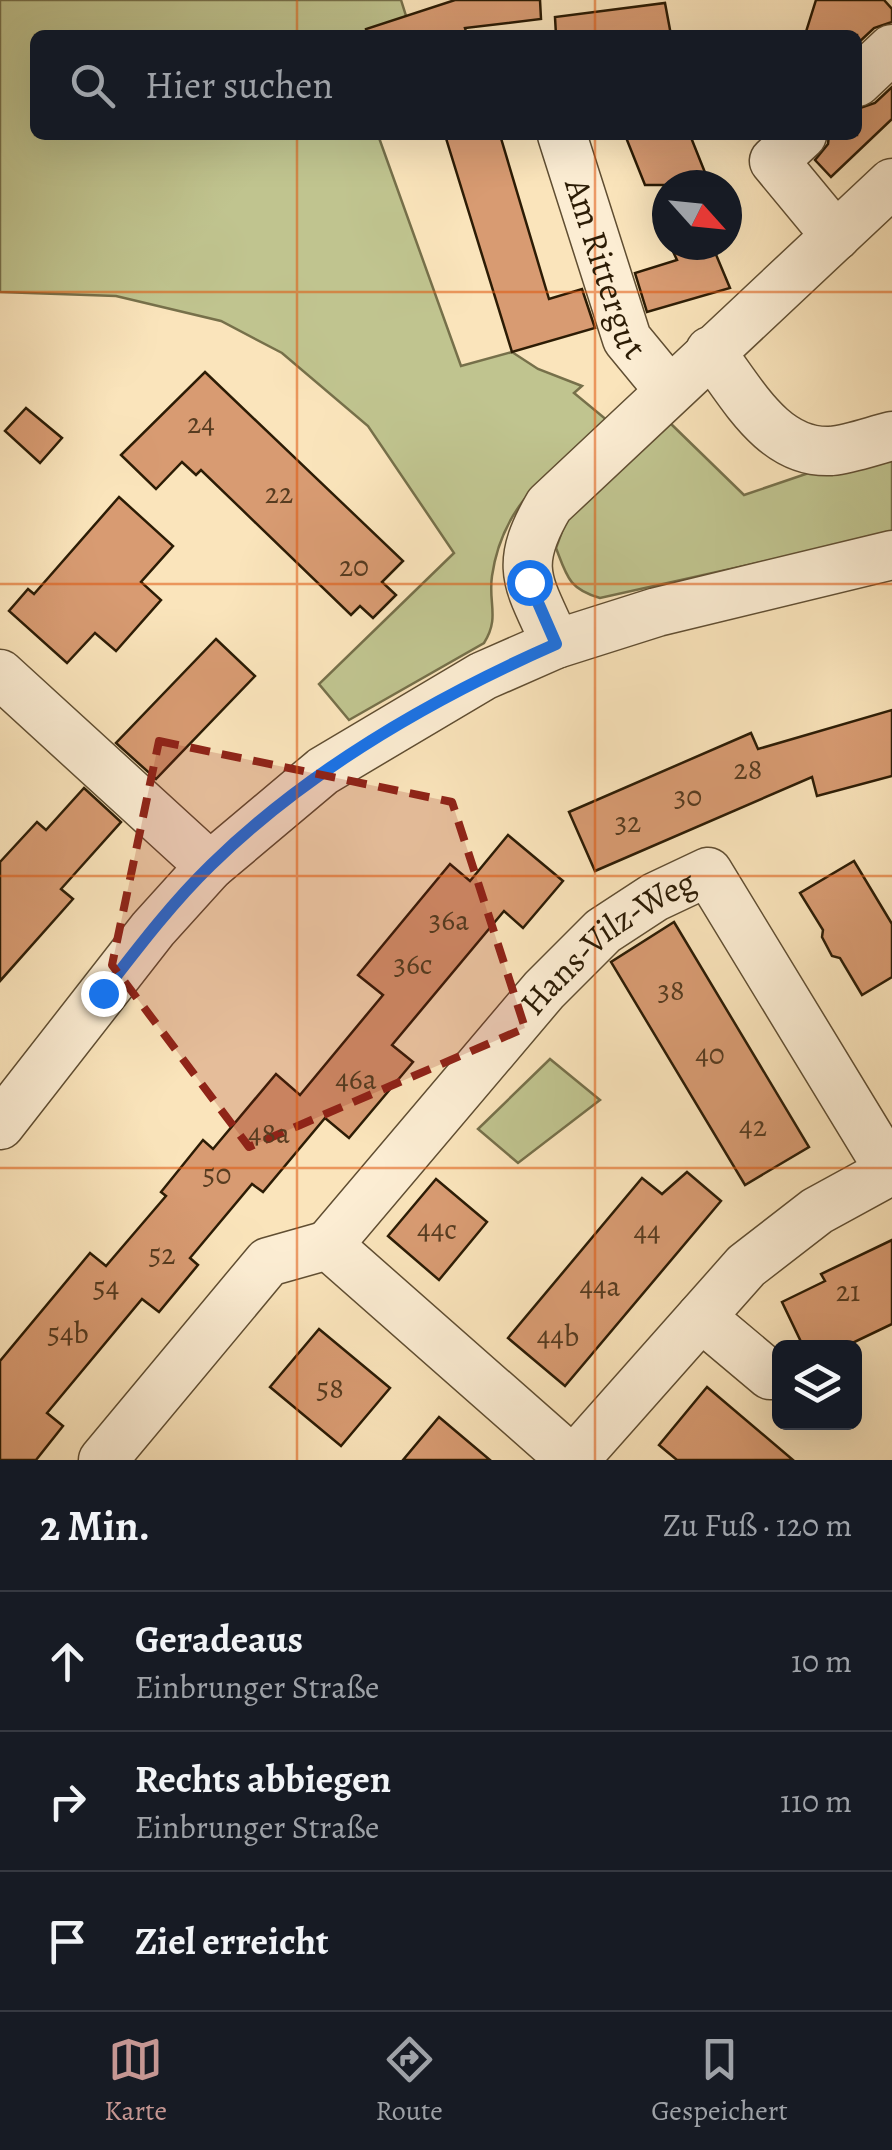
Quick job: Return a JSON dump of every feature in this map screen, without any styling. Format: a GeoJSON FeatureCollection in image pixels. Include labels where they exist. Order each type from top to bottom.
{"type":"FeatureCollection","features":[{"type":"Feature","properties":{"kind":"street"},"geometry":{"type":"LineString","coordinates":[[862,77],[892,49]]}},
{"type":"Feature","properties":{"kind":"street","name":"Am Rittergut"},"geometry":{"type":"LineString","coordinates":[[564,140],[627,339],[669,390]]}},
{"type":"Feature","properties":{"kind":"street"},"geometry":{"type":"LineString","coordinates":[[797,140],[774,161],[836,236]]}},
{"type":"Feature","properties":{"kind":"street"},"geometry":{"type":"LineString","coordinates":[[556,644],[529,582],[525,563],[536,528],[549,506],[892,182]]}},
{"type":"Feature","properties":{"kind":"street"},"geometry":{"type":"LineString","coordinates":[[710,351],[772,431],[798,447],[835,450],[892,436]]}},
{"type":"Feature","properties":{"kind":"street"},"geometry":{"type":"LineString","coordinates":[[0,1125],[153,929],[210,866],[323,771],[483,676],[556,644],[657,612],[892,555]]}},
{"type":"Feature","properties":{"kind":"street"},"geometry":{"type":"LineString","coordinates":[[0,674],[210,866]]}},
{"type":"Feature","properties":{"kind":"street","name":"Hans-Vilz-Weg"},"geometry":{"type":"LineString","coordinates":[[708,872],[891,1170],[817,1211],[746,1266],[573,1460],[328,1245],[544,990],[603,931],[655,897],[708,872]]}},
{"type":"Feature","properties":{"kind":"street"},"geometry":{"type":"LineString","coordinates":[[104,1460],[268,1262],[328,1245]]}},
{"type":"Feature","properties":{"kind":"street"},"geometry":{"type":"LineString","coordinates":[[701,1317],[770,1376]]}},
{"type":"Feature","properties":{"kind":"highlighted area"},"geometry":{"type":"Polygon","coordinates":[[[159,741],[452,802],[525,1028],[249,1147],[112,965],[159,741]]]}},
{"type":"Feature","properties":{"kind":"green space"},"geometry":{"type":"Polygon","coordinates":[[[0,0],[401,0],[410,30],[30,30],[30,140],[380,140],[461,366],[512,352],[538,369],[582,386],[574,393],[608,421],[550,471],[507,526],[492,576],[493,618],[484,643],[349,720],[319,684],[454,553],[368,426],[282,353],[221,321],[116,296],[0,292],[0,0]]]}},
{"type":"Feature","properties":{"kind":"green space"},"geometry":{"type":"Polygon","coordinates":[[[668,421],[744,495],[892,448],[892,533],[600,598],[582,590],[567,574],[556,548],[569,512],[668,421]]]}},
{"type":"Feature","properties":{"kind":"green space"},"geometry":{"type":"Polygon","coordinates":[[[550,1059],[600,1100],[518,1163],[478,1129],[550,1059]]]}},
{"type":"Feature","properties":{"kind":"building"},"geometry":{"type":"Polygon","coordinates":[[[455,0],[540,0],[541,19],[466,30],[366,29],[455,0]]]}},
{"type":"Feature","properties":{"kind":"building"},"geometry":{"type":"Polygon","coordinates":[[[816,0],[884,0],[892,9],[892,22],[874,28],[862,39],[862,30],[807,30],[816,0]]]}},
{"type":"Feature","properties":{"kind":"building"},"geometry":{"type":"Polygon","coordinates":[[[665,3],[670,30],[556,30],[555,17],[665,3]]]}},
{"type":"Feature","properties":{"kind":"building"},"geometry":{"type":"Polygon","coordinates":[[[892,87],[892,119],[831,177],[815,160],[828,140],[862,140],[862,107],[875,103],[892,87]]]}},
{"type":"Feature","properties":{"kind":"building"},"geometry":{"type":"Polygon","coordinates":[[[447,140],[501,140],[549,299],[582,289],[595,328],[512,352],[447,140]]]}},
{"type":"Feature","properties":{"kind":"building"},"geometry":{"type":"Polygon","coordinates":[[[627,140],[692,140],[704,170],[652,170],[652,185],[645,185],[627,140]]]}},
{"type":"Feature","properties":{"kind":"building"},"geometry":{"type":"Polygon","coordinates":[[[677,260],[718,260],[730,288],[647,312],[635,273],[677,260]]]}},
{"type":"Feature","properties":{"kind":"building"},"geometry":{"type":"Polygon","coordinates":[[[205,372],[403,561],[382,582],[396,595],[373,618],[360,606],[351,615],[201,470],[196,475],[182,462],[156,489],[121,455],[205,372]]]}},
{"type":"Feature","properties":{"kind":"building"},"geometry":{"type":"Polygon","coordinates":[[[26,408],[62,438],[40,463],[5,431],[26,408]]]}},
{"type":"Feature","properties":{"kind":"building"},"geometry":{"type":"Polygon","coordinates":[[[119,497],[173,546],[141,582],[161,600],[116,651],[95,633],[67,663],[9,611],[28,589],[34,594],[119,497]]]}},
{"type":"Feature","properties":{"kind":"building"},"geometry":{"type":"Polygon","coordinates":[[[216,639],[255,676],[156,779],[116,743],[216,639]]]}},
{"type":"Feature","properties":{"kind":"building"},"geometry":{"type":"Polygon","coordinates":[[[892,710],[892,776],[817,796],[812,777],[595,871],[569,812],[751,733],[758,749],[892,710]]]}},
{"type":"Feature","properties":{"kind":"building"},"geometry":{"type":"Polygon","coordinates":[[[84,788],[121,822],[61,889],[73,899],[0,981],[0,862],[37,822],[46,830],[84,788]]]}},
{"type":"Feature","properties":{"kind":"building"},"geometry":{"type":"Polygon","coordinates":[[[508,835],[563,881],[523,928],[504,911],[392,1045],[413,1062],[349,1138],[325,1118],[263,1192],[252,1184],[190,1258],[198,1265],[159,1312],[142,1299],[47,1413],[63,1426],[36,1460],[0,1460],[0,1361],[90,1253],[106,1266],[166,1196],[161,1192],[203,1140],[213,1149],[276,1074],[300,1095],[383,995],[358,975],[450,864],[470,881],[508,835]]]}},
{"type":"Feature","properties":{"kind":"building"},"geometry":{"type":"Polygon","coordinates":[[[854,861],[892,924],[892,977],[862,995],[840,958],[832,956],[822,937],[823,930],[800,893],[854,861]]]}},
{"type":"Feature","properties":{"kind":"building"},"geometry":{"type":"Polygon","coordinates":[[[674,922],[809,1147],[745,1185],[611,962],[674,922]]]}},
{"type":"Feature","properties":{"kind":"building"},"geometry":{"type":"Polygon","coordinates":[[[687,1172],[721,1201],[565,1386],[508,1338],[642,1178],[662,1194],[687,1172]]]}},
{"type":"Feature","properties":{"kind":"building"},"geometry":{"type":"Polygon","coordinates":[[[436,1179],[487,1222],[439,1280],[388,1236],[436,1179]]]}},
{"type":"Feature","properties":{"kind":"building"},"geometry":{"type":"Polygon","coordinates":[[[892,1240],[892,1324],[859,1340],[800,1340],[782,1302],[825,1281],[821,1274],[892,1240]]]}},
{"type":"Feature","properties":{"kind":"building"},"geometry":{"type":"Polygon","coordinates":[[[319,1329],[390,1388],[341,1446],[270,1387],[319,1329]]]}},
{"type":"Feature","properties":{"kind":"building"},"geometry":{"type":"Polygon","coordinates":[[[707,1387],[793,1460],[677,1460],[659,1445],[707,1387]]]}},
{"type":"Feature","properties":{"kind":"building"},"geometry":{"type":"Polygon","coordinates":[[[439,1417],[490,1460],[403,1460],[439,1417]]]}},
{"type":"Feature","properties":{"kind":"route"},"geometry":{"type":"LineString","coordinates":[[103,993],[210,866],[323,771],[483,676],[556,644],[529,582]]}}]}
